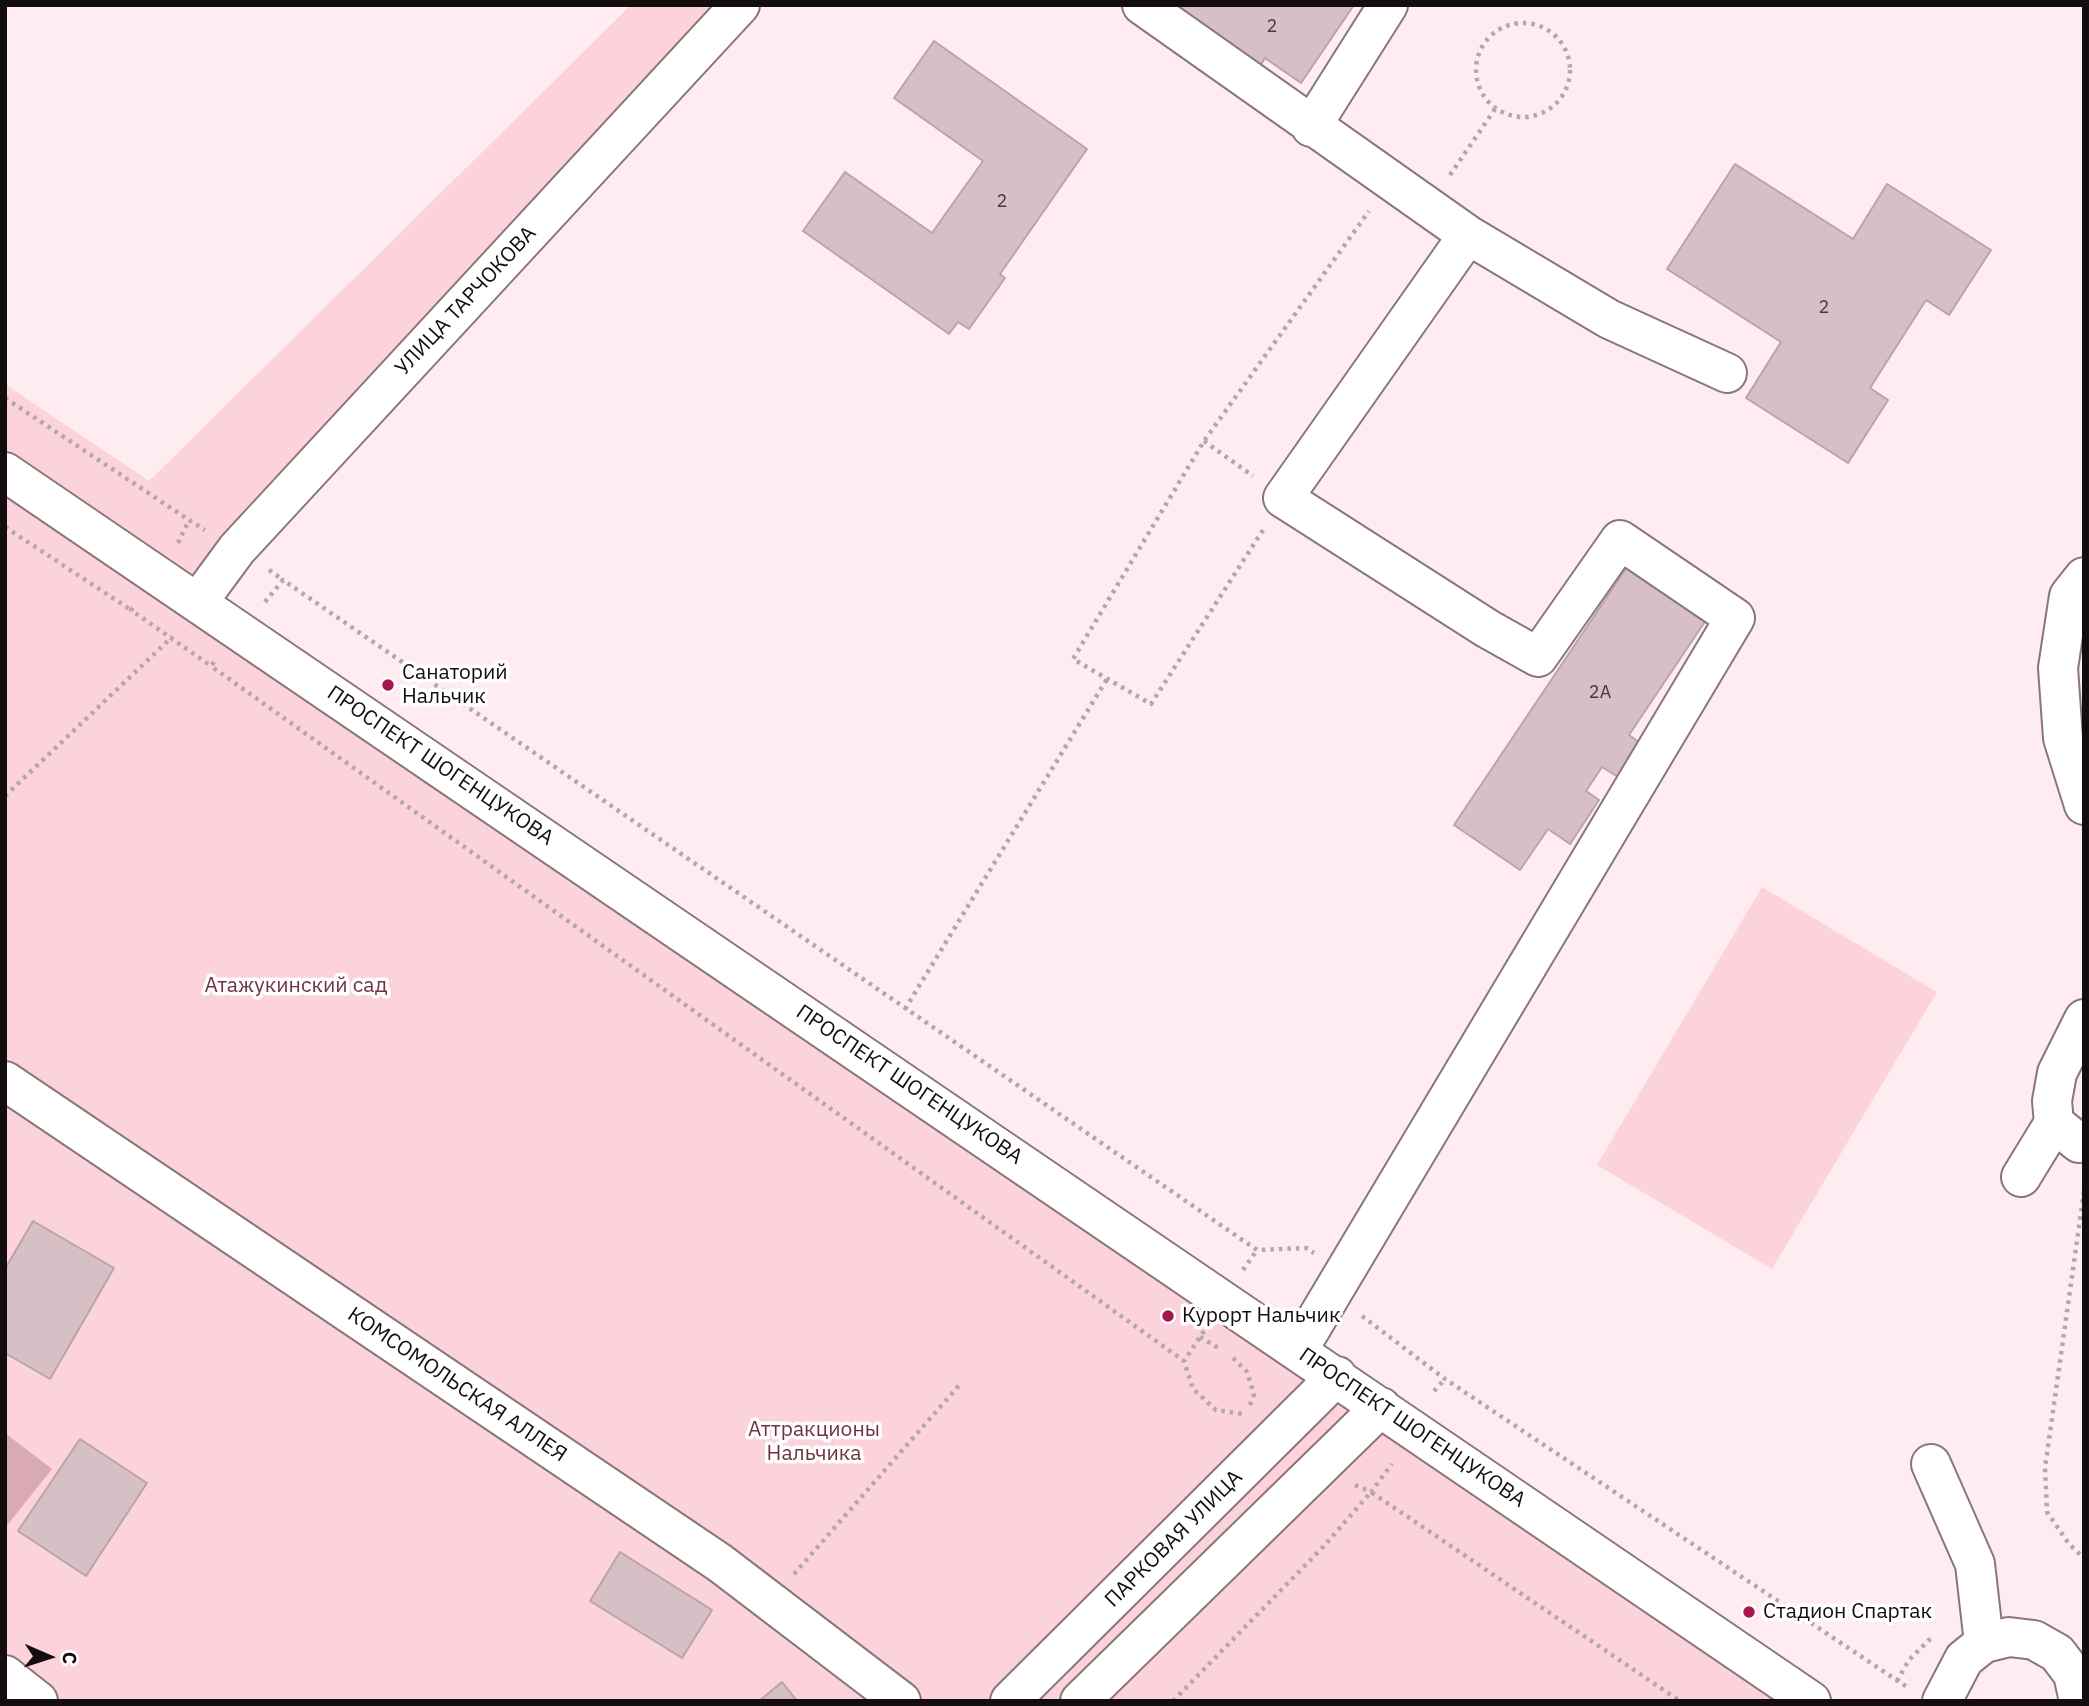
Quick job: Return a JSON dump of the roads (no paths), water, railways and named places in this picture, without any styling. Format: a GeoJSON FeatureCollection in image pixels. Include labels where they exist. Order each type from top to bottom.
{"type":"FeatureCollection","features":[{"type":"Feature","properties":{"kind":"street","name":"УЛИЦА ТАРЧОКОВА"},"geometry":{"type":"LineString","coordinates":[[198,602],[237,549],[740,5]]}},
{"type":"Feature","properties":{"kind":"street"},"geometry":{"type":"LineString","coordinates":[[1142,5],[1311,127],[1468,235],[1609,319],[1727,373]]}},
{"type":"Feature","properties":{"kind":"street"},"geometry":{"type":"LineString","coordinates":[[1311,127],[1388,5]]}},
{"type":"Feature","properties":{"kind":"street"},"geometry":{"type":"LineString","coordinates":[[1298,1350],[1735,618],[1620,540],[1538,657],[1488,629],[1283,498],[1468,235]]}},
{"type":"Feature","properties":{"kind":"street","name":"ПРОСПЕКТ ШОГЕНЦУКОВА"},"geometry":{"type":"LineString","coordinates":[[5,472],[1811,1701]]}},
{"type":"Feature","properties":{"kind":"street"},"geometry":{"type":"LineString","coordinates":[[2084,577],[2069,596],[2057,668],[2063,738],[2084,805]]}},
{"type":"Feature","properties":{"kind":"street"},"geometry":{"type":"LineString","coordinates":[[2021,1177],[2066,1133],[2052,1101],[2057,1073],[2084,1019]]}},
{"type":"Feature","properties":{"kind":"street","name":"КОМСОМОЛЬСКАЯ АЛЛЕЯ"},"geometry":{"type":"LineString","coordinates":[[5,1081],[709,1555],[901,1701]]}},
{"type":"Feature","properties":{"kind":"street","name":"ПАРКОВАЯ УЛИЦА"},"geometry":{"type":"LineString","coordinates":[[1010,1701],[1337,1376]]}},
{"type":"Feature","properties":{"kind":"street"},"geometry":{"type":"LineString","coordinates":[[1080,1701],[1381,1407]]}},
{"type":"Feature","properties":{"kind":"street"},"geometry":{"type":"LineString","coordinates":[[1931,1464],[1975,1564],[1984,1643]]}},
{"type":"Feature","properties":{"kind":"street"},"geometry":{"type":"LineString","coordinates":[[1930,1697],[1964,1659],[1984,1643],[2009,1637],[2034,1640],[2057,1653],[2073,1674],[2079,1701]]}},
{"type":"Feature","properties":{"kind":"street"},"geometry":{"type":"LineString","coordinates":[[5,1675],[38,1701]]}},
{"type":"Feature","properties":{"kind":"place","name":"Санаторий Нальчик"},"geometry":{"type":"Point","coordinates":[388,685]}},
{"type":"Feature","properties":{"kind":"place","name":"Курорт Нальчик"},"geometry":{"type":"Point","coordinates":[1168,1316]}},
{"type":"Feature","properties":{"kind":"place","name":"Стадион Спартак"},"geometry":{"type":"Point","coordinates":[1749,1612]}},
{"type":"Feature","properties":{"kind":"park label","name":"Атажукинский сад"},"geometry":{"type":"Point","coordinates":[296,986]}},
{"type":"Feature","properties":{"kind":"park label","name":"Аттракционы Нальчика"},"geometry":{"type":"Point","coordinates":[814,1442]}}]}
